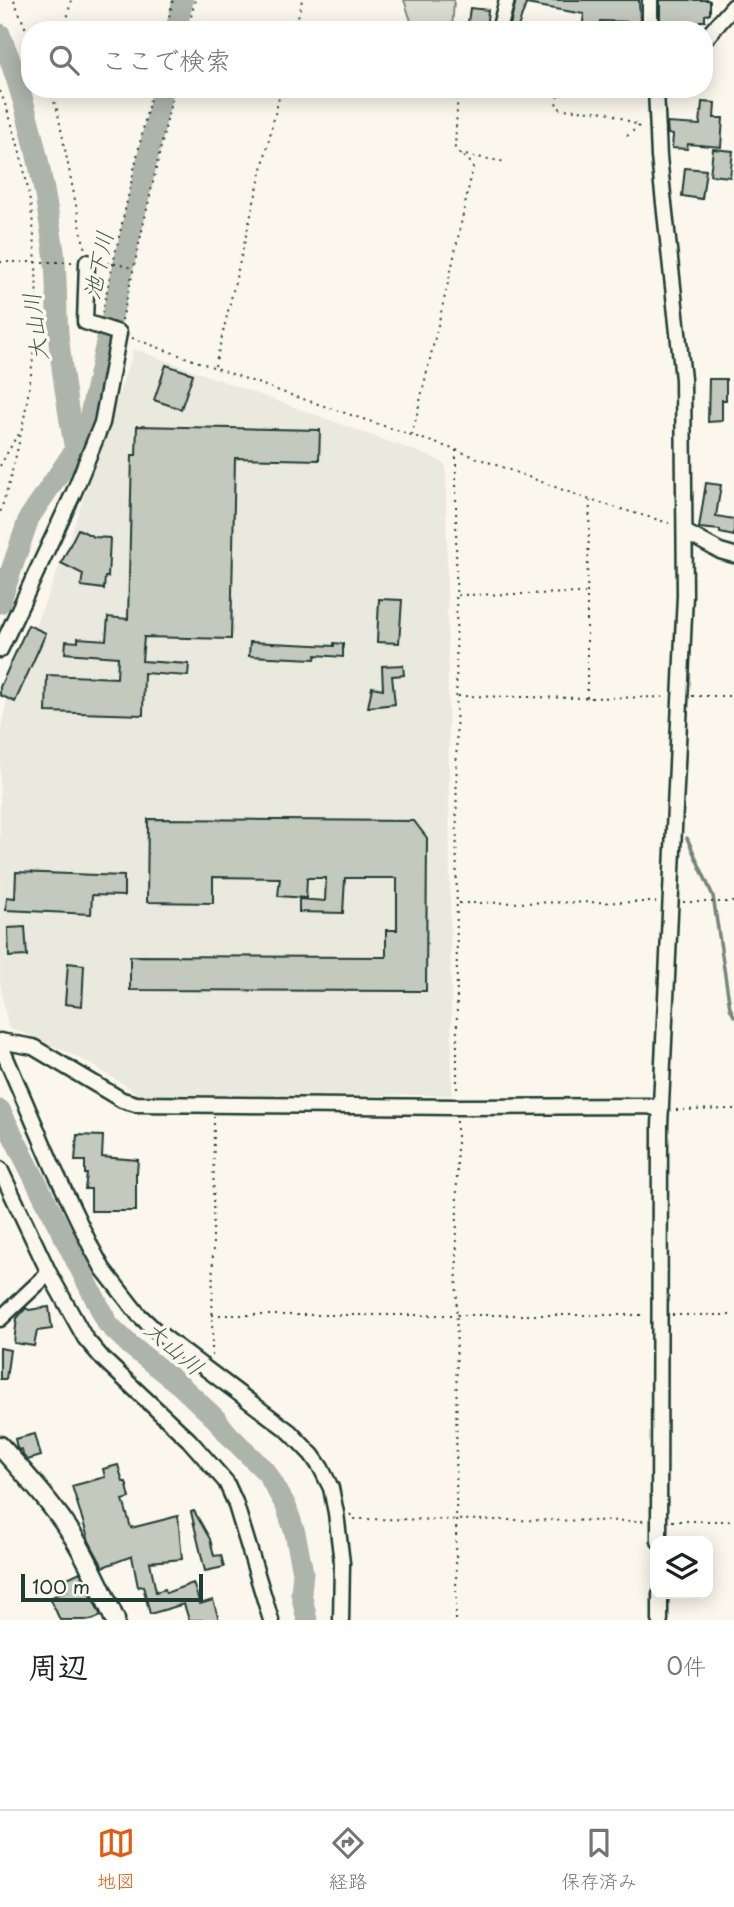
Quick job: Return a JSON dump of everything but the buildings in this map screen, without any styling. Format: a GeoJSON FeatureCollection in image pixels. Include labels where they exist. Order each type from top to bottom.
{"type":"FeatureCollection","features":[{"type":"Feature","properties":{"kind":"main road"},"geometry":{"type":"LineString","coordinates":[[0,1446],[31,1481],[74,1539],[98,1581],[115,1620]]}},
{"type":"Feature","properties":{"kind":"street"},"geometry":{"type":"LineString","coordinates":[[501,21],[507,0]]}},
{"type":"Feature","properties":{"kind":"street"},"geometry":{"type":"LineString","coordinates":[[650,0],[650,21]]}},
{"type":"Feature","properties":{"kind":"street"},"geometry":{"type":"LineString","coordinates":[[713,30],[734,6]]}},
{"type":"Feature","properties":{"kind":"street"},"geometry":{"type":"LineString","coordinates":[[658,98],[659,157],[683,379],[685,532],[685,595],[661,1110],[659,1536]]}},
{"type":"Feature","properties":{"kind":"street"},"geometry":{"type":"LineString","coordinates":[[0,650],[74,492],[102,423],[120,333],[85,322],[87,262]]}},
{"type":"Feature","properties":{"kind":"street"},"geometry":{"type":"LineString","coordinates":[[685,532],[719,551],[734,555]]}},
{"type":"Feature","properties":{"kind":"street"},"geometry":{"type":"LineString","coordinates":[[0,1043],[33,1047],[122,1100],[136,1104],[649,1106],[661,1110]]}},
{"type":"Feature","properties":{"kind":"street"},"geometry":{"type":"LineString","coordinates":[[0,1043],[53,1167],[103,1269],[138,1314],[156,1331],[290,1432],[321,1468],[331,1488],[336,1513],[342,1563],[341,1620]]}},
{"type":"Feature","properties":{"kind":"street"},"geometry":{"type":"LineString","coordinates":[[0,1168],[49,1273],[85,1338],[103,1359],[189,1440],[226,1482],[235,1502],[271,1620]]}},
{"type":"Feature","properties":{"kind":"street"},"geometry":{"type":"LineString","coordinates":[[0,1319],[49,1273]]}},
{"type":"Feature","properties":{"kind":"street"},"geometry":{"type":"LineString","coordinates":[[660,1599],[660,1620]]}},
{"type":"Feature","properties":{"kind":"path"},"geometry":{"type":"LineString","coordinates":[[14,0],[23,21]]}},
{"type":"Feature","properties":{"kind":"path"},"geometry":{"type":"LineString","coordinates":[[67,21],[71,0]]}},
{"type":"Feature","properties":{"kind":"path"},"geometry":{"type":"LineString","coordinates":[[168,21],[173,0]]}},
{"type":"Feature","properties":{"kind":"path"},"geometry":{"type":"LineString","coordinates":[[190,21],[195,0]]}},
{"type":"Feature","properties":{"kind":"path"},"geometry":{"type":"LineString","coordinates":[[297,21],[302,0]]}},
{"type":"Feature","properties":{"kind":"path"},"geometry":{"type":"LineString","coordinates":[[0,91],[23,160],[38,297],[26,413],[0,513]]}},
{"type":"Feature","properties":{"kind":"path"},"geometry":{"type":"LineString","coordinates":[[52,98],[60,120],[87,262]]}},
{"type":"Feature","properties":{"kind":"path"},"geometry":{"type":"LineString","coordinates":[[99,326],[150,98]]}},
{"type":"Feature","properties":{"kind":"path"},"geometry":{"type":"LineString","coordinates":[[172,98],[120,333],[456,450],[590,500],[675,525],[685,532]]}},
{"type":"Feature","properties":{"kind":"path"},"geometry":{"type":"LineString","coordinates":[[215,368],[279,98]]}},
{"type":"Feature","properties":{"kind":"path"},"geometry":{"type":"LineString","coordinates":[[412,436],[473,167],[455,148],[458,98]]}},
{"type":"Feature","properties":{"kind":"path"},"geometry":{"type":"LineString","coordinates":[[557,98],[557,107],[562,109],[607,112],[640,125],[627,136]]}},
{"type":"Feature","properties":{"kind":"path"},"geometry":{"type":"LineString","coordinates":[[458,154],[506,162]]}},
{"type":"Feature","properties":{"kind":"path"},"geometry":{"type":"LineString","coordinates":[[0,262],[71,262]]}},
{"type":"Feature","properties":{"kind":"path"},"geometry":{"type":"LineString","coordinates":[[117,264],[133,268]]}},
{"type":"Feature","properties":{"kind":"path"},"geometry":{"type":"LineString","coordinates":[[0,466],[21,432]]}},
{"type":"Feature","properties":{"kind":"path"},"geometry":{"type":"LineString","coordinates":[[456,450],[456,1620]]}},
{"type":"Feature","properties":{"kind":"path"},"geometry":{"type":"LineString","coordinates":[[587,698],[590,500]]}},
{"type":"Feature","properties":{"kind":"path"},"geometry":{"type":"LineString","coordinates":[[457,595],[587,593]]}},
{"type":"Feature","properties":{"kind":"path"},"geometry":{"type":"LineString","coordinates":[[457,696],[734,696]]}},
{"type":"Feature","properties":{"kind":"path"},"geometry":{"type":"LineString","coordinates":[[456,903],[734,902]]}},
{"type":"Feature","properties":{"kind":"path"},"geometry":{"type":"LineString","coordinates":[[212,1359],[214,1105]]}},
{"type":"Feature","properties":{"kind":"path"},"geometry":{"type":"LineString","coordinates":[[661,1110],[734,1109]]}},
{"type":"Feature","properties":{"kind":"path"},"geometry":{"type":"LineString","coordinates":[[212,1315],[734,1315]]}},
{"type":"Feature","properties":{"kind":"path"},"geometry":{"type":"LineString","coordinates":[[348,1510],[353,1519],[734,1521]]}},
{"type":"Feature","properties":{"kind":"shaded area"},"geometry":{"type":"Polygon","coordinates":[[[404,0],[454,0],[453,21],[411,21],[404,0]]]}},
{"type":"Feature","properties":{"kind":"shaded area"},"geometry":{"type":"Polygon","coordinates":[[[134,349],[434,458],[446,465],[452,1095],[142,1096],[89,1063],[8,1027],[0,983],[0,732],[9,691],[65,552],[134,349]]]}},
{"type":"Feature","properties":{"kind":"waterway","name":"池下川"},"geometry":{"type":"LineString","coordinates":[[178,21],[183,0]]}},
{"type":"Feature","properties":{"kind":"waterway","name":"大山川"},"geometry":{"type":"LineString","coordinates":[[0,34],[21,93]]}},
{"type":"Feature","properties":{"kind":"waterway","name":"大山川"},"geometry":{"type":"LineString","coordinates":[[22,98],[34,141],[54,252],[57,323],[75,450]]}},
{"type":"Feature","properties":{"kind":"waterway","name":"池下川"},"geometry":{"type":"LineString","coordinates":[[0,603],[29,518],[75,450],[89,419],[161,98]]}},
{"type":"Feature","properties":{"kind":"waterway"},"geometry":{"type":"LineString","coordinates":[[687,838],[713,896],[730,1008],[734,1016]]}},
{"type":"Feature","properties":{"kind":"waterway","name":"大山川"},"geometry":{"type":"LineString","coordinates":[[0,1110],[108,1324],[181,1386],[267,1473],[286,1506],[295,1533],[303,1572],[301,1593],[307,1620]]}}]}
